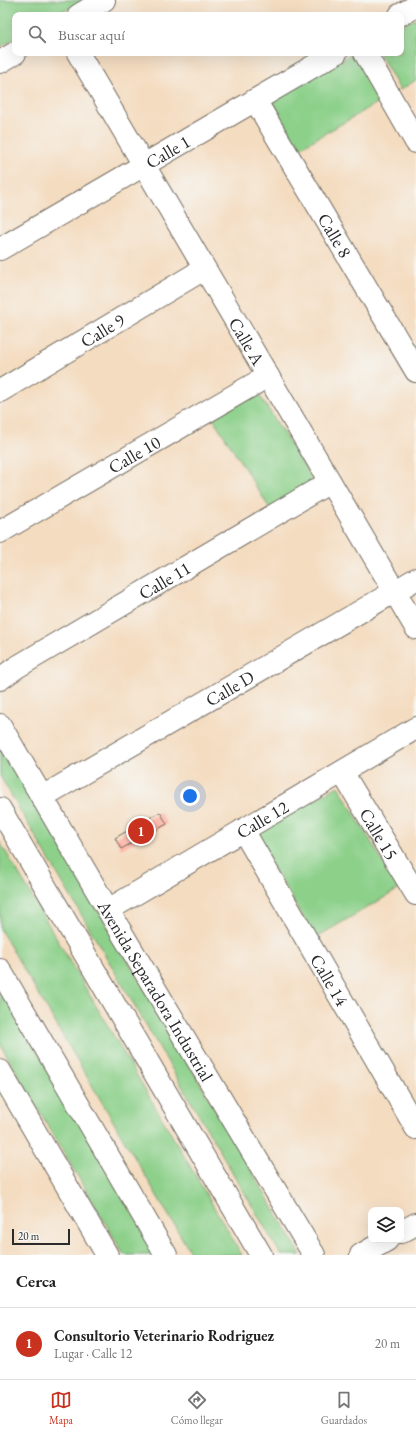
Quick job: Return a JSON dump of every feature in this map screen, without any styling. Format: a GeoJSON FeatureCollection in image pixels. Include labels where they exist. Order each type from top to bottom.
{"type":"FeatureCollection","features":[{"type":"Feature","properties":{"kind":"street"},"geometry":{"type":"LineString","coordinates":[[84,12],[104,0]]}},
{"type":"Feature","properties":{"kind":"street"},"geometry":{"type":"LineString","coordinates":[[404,13],[416,6]]}},
{"type":"Feature","properties":{"kind":"street"},"geometry":{"type":"LineString","coordinates":[[0,62],[12,55]]}},
{"type":"Feature","properties":{"kind":"street","name":"Calle A"},"geometry":{"type":"LineString","coordinates":[[80,56],[416,628]]}},
{"type":"Feature","properties":{"kind":"street","name":"Calle 1"},"geometry":{"type":"LineString","coordinates":[[0,249],[331,56]]}},
{"type":"Feature","properties":{"kind":"street"},"geometry":{"type":"LineString","coordinates":[[367,56],[416,142]]}},
{"type":"Feature","properties":{"kind":"street","name":"Calle 8"},"geometry":{"type":"LineString","coordinates":[[255,100],[416,371]]}},
{"type":"Feature","properties":{"kind":"street","name":"Calle 9"},"geometry":{"type":"LineString","coordinates":[[0,391],[204,269]]}},
{"type":"Feature","properties":{"kind":"street","name":"Calle 10"},"geometry":{"type":"LineString","coordinates":[[0,532],[268,376]]}},
{"type":"Feature","properties":{"kind":"street","name":"Calle 11"},"geometry":{"type":"LineString","coordinates":[[0,679],[17,667],[330,482]]}},
{"type":"Feature","properties":{"kind":"street","name":"Calle D"},"geometry":{"type":"LineString","coordinates":[[42,797],[416,579]]}},
{"type":"Feature","properties":{"kind":"street","name":"Avenida Separadora Industrial"},"geometry":{"type":"LineString","coordinates":[[0,725],[108,910],[314,1255]]}},
{"type":"Feature","properties":{"kind":"street","name":"Calle 12"},"geometry":{"type":"LineString","coordinates":[[108,910],[416,728]]}},
{"type":"Feature","properties":{"kind":"street","name":"Calle 15"},"geometry":{"type":"LineString","coordinates":[[342,772],[416,894]]}},
{"type":"Feature","properties":{"kind":"street"},"geometry":{"type":"LineString","coordinates":[[0,810],[261,1255]]}},
{"type":"Feature","properties":{"kind":"street","name":"Calle 14"},"geometry":{"type":"LineString","coordinates":[[244,830],[416,1128]]}},
{"type":"Feature","properties":{"kind":"street"},"geometry":{"type":"LineString","coordinates":[[0,970],[166,1255]]}},
{"type":"Feature","properties":{"kind":"street"},"geometry":{"type":"LineString","coordinates":[[0,1071],[107,1255]]}},
{"type":"Feature","properties":{"kind":"street"},"geometry":{"type":"LineString","coordinates":[[404,1230],[416,1224]]}},
{"type":"Feature","properties":{"kind":"street"},"geometry":{"type":"LineString","coordinates":[[360,1255],[382,1243]]}},
{"type":"Feature","properties":{"kind":"green space"},"geometry":{"type":"Polygon","coordinates":[[[0,0],[84,0],[62,12],[12,12],[12,41],[0,47],[0,0]]]}},
{"type":"Feature","properties":{"kind":"green space"},"geometry":{"type":"Polygon","coordinates":[[[416,18],[416,80],[400,90],[381,56],[404,56],[404,24],[416,18]]]}},
{"type":"Feature","properties":{"kind":"green space"},"geometry":{"type":"Polygon","coordinates":[[[348,56],[362,56],[386,98],[293,152],[266,105],[348,56]]]}},
{"type":"Feature","properties":{"kind":"green space"},"geometry":{"type":"Polygon","coordinates":[[[255,388],[316,485],[272,512],[211,415],[255,388]]]}},
{"type":"Feature","properties":{"kind":"green space"},"geometry":{"type":"Polygon","coordinates":[[[0,743],[301,1255],[281,1255],[0,776],[0,743]]]}},
{"type":"Feature","properties":{"kind":"green space"},"geometry":{"type":"Polygon","coordinates":[[[338,786],[399,889],[315,938],[254,835],[338,786]]]}},
{"type":"Feature","properties":{"kind":"green space"},"geometry":{"type":"Polygon","coordinates":[[[0,842],[242,1255],[192,1255],[0,929],[0,842]]]}},
{"type":"Feature","properties":{"kind":"green space"},"geometry":{"type":"Polygon","coordinates":[[[0,986],[158,1255],[124,1255],[0,1044],[0,986]]]}},
{"type":"Feature","properties":{"kind":"building"},"geometry":{"type":"Polygon","coordinates":[[[160,812],[167,824],[121,849],[115,838],[160,812]]]}},
{"type":"Feature","properties":{"kind":"place","name":"Consultorio Veterinario Rodriguez"},"geometry":{"type":"Point","coordinates":[141,831]}}]}
